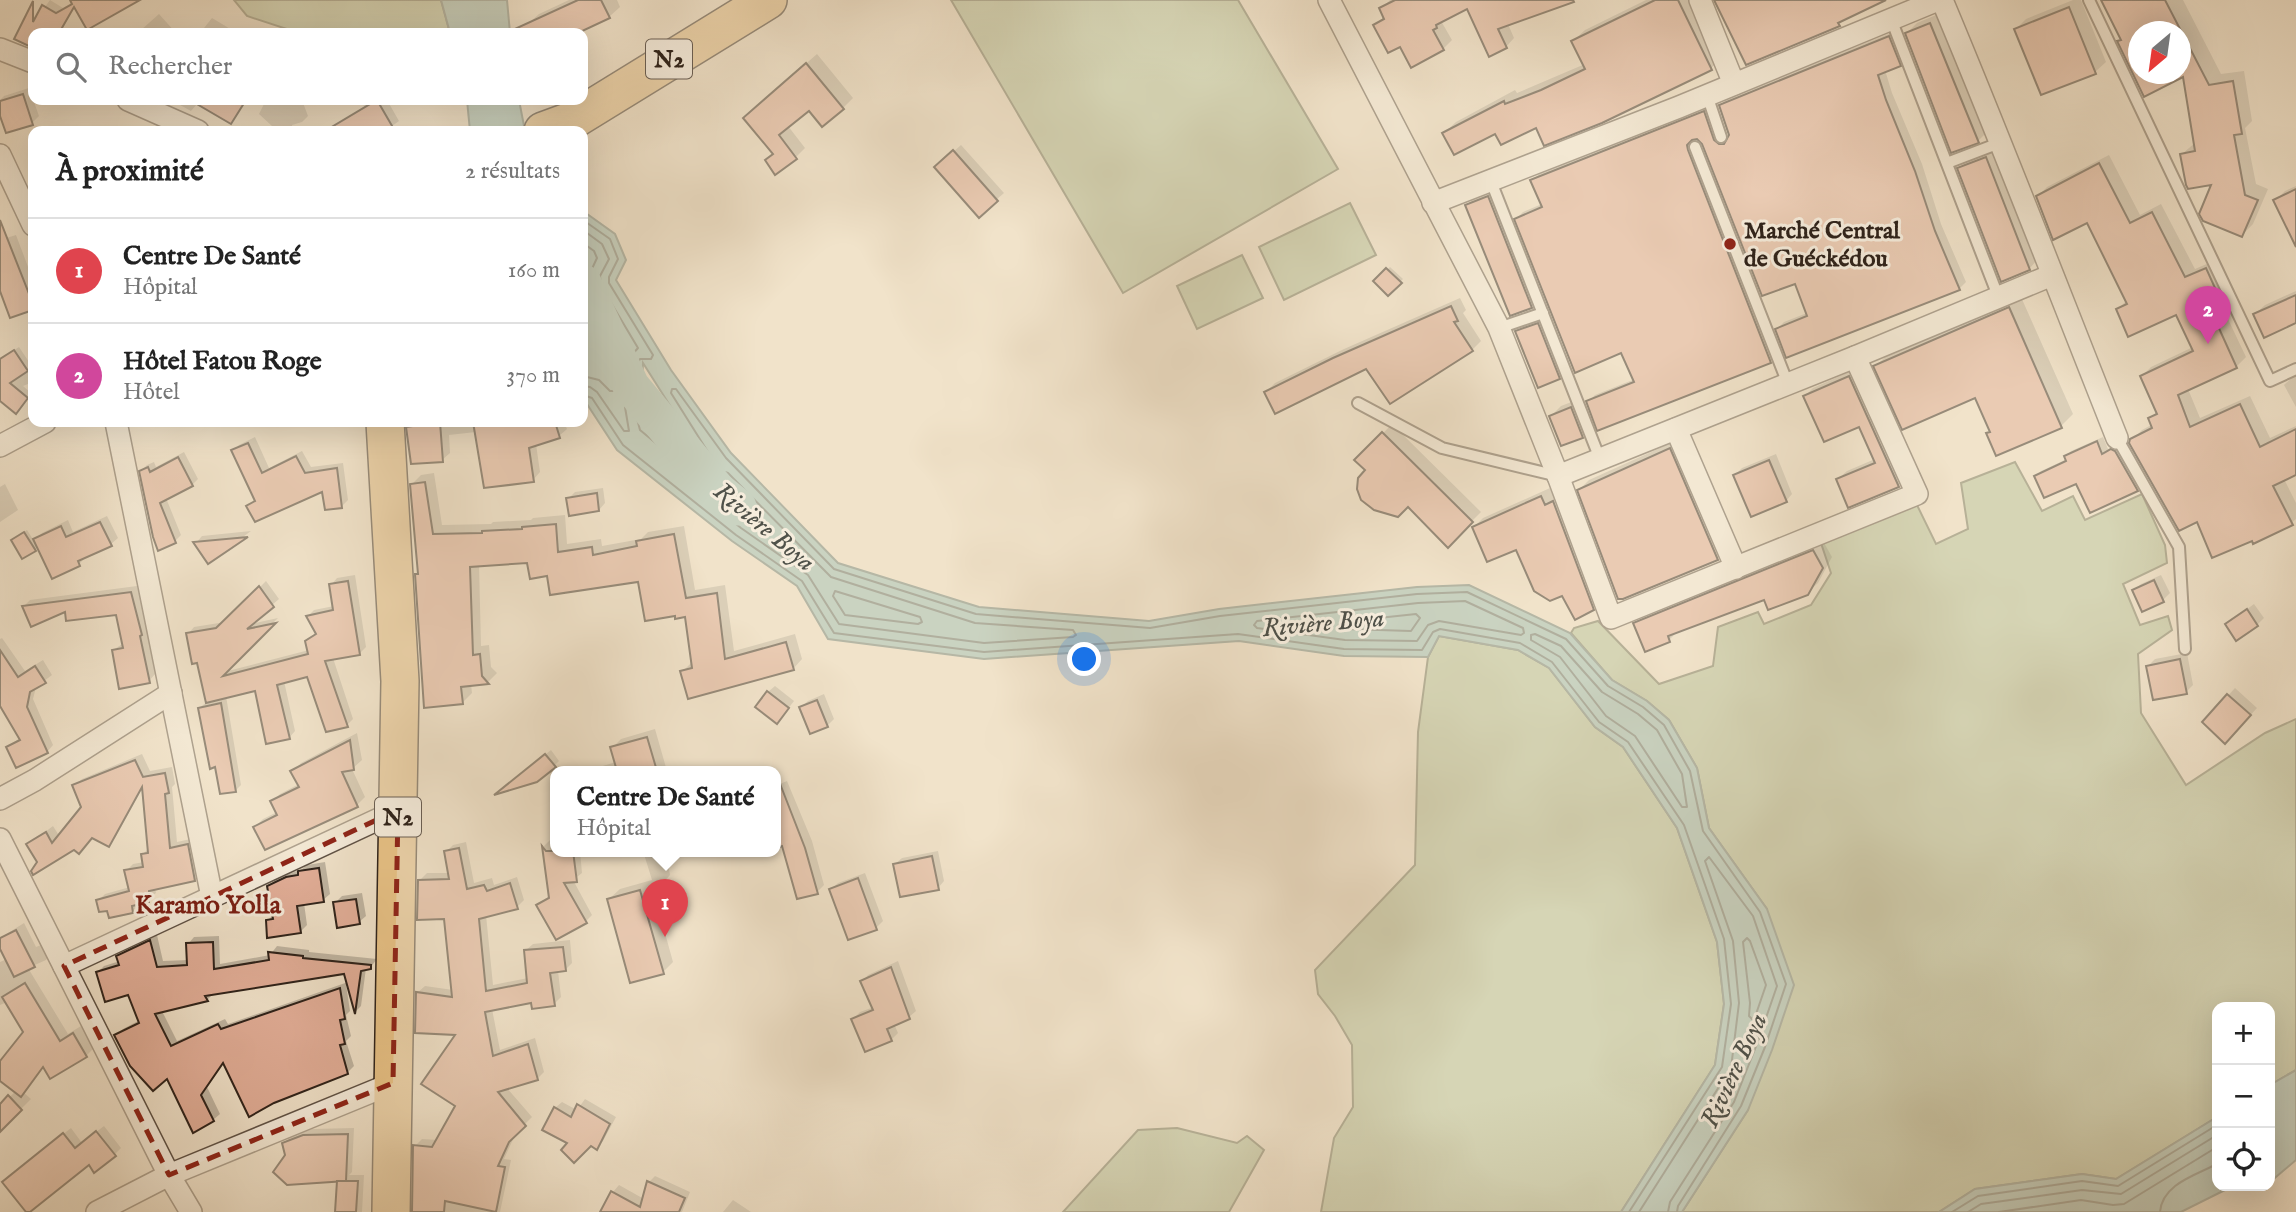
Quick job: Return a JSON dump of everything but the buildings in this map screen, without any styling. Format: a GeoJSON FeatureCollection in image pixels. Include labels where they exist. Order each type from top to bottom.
{"type":"FeatureCollection","features":[{"type":"Feature","properties":{"kind":"highway","name":"N2"},"geometry":{"type":"LineString","coordinates":[[558,126],[768,0]]}},
{"type":"Feature","properties":{"kind":"highway","name":"N2"},"geometry":{"type":"LineString","coordinates":[[385,427],[400,681],[391,1212]]}},
{"type":"Feature","properties":{"kind":"street"},"geometry":{"type":"LineString","coordinates":[[1329,0],[1499,328],[1611,618],[1917,494],[1855,357]]}},
{"type":"Feature","properties":{"kind":"street"},"geometry":{"type":"LineString","coordinates":[[1700,0],[1734,83]]}},
{"type":"Feature","properties":{"kind":"street"},"geometry":{"type":"LineString","coordinates":[[1433,202],[1940,0],[2002,142],[2117,438]]}},
{"type":"Feature","properties":{"kind":"street"},"geometry":{"type":"LineString","coordinates":[[0,50],[28,60]]}},
{"type":"Feature","properties":{"kind":"street"},"geometry":{"type":"LineString","coordinates":[[139,105],[187,126]]}},
{"type":"Feature","properties":{"kind":"street"},"geometry":{"type":"LineString","coordinates":[[0,155],[28,214]]}},
{"type":"Feature","properties":{"kind":"street"},"geometry":{"type":"LineString","coordinates":[[1558,476],[2052,275]]}},
{"type":"Feature","properties":{"kind":"street"},"geometry":{"type":"LineString","coordinates":[[0,446],[36,427]]}},
{"type":"Feature","properties":{"kind":"street"},"geometry":{"type":"LineString","coordinates":[[117,427],[212,897]]}},
{"type":"Feature","properties":{"kind":"street"},"geometry":{"type":"LineString","coordinates":[[1676,429],[1736,568]]}},
{"type":"Feature","properties":{"kind":"street"},"geometry":{"type":"LineString","coordinates":[[0,799],[35,780],[171,693]]}},
{"type":"Feature","properties":{"kind":"street"},"geometry":{"type":"LineString","coordinates":[[64,965],[398,810]]}},
{"type":"Feature","properties":{"kind":"street"},"geometry":{"type":"LineString","coordinates":[[0,839],[169,1175],[191,1212]]}},
{"type":"Feature","properties":{"kind":"street"},"geometry":{"type":"LineString","coordinates":[[97,1212],[169,1175],[393,1083]]}},
{"type":"Feature","properties":{"kind":"lane"},"geometry":{"type":"LineString","coordinates":[[2089,0],[2270,381],[2296,369]]}},
{"type":"Feature","properties":{"kind":"lane"},"geometry":{"type":"LineString","coordinates":[[1891,19],[1998,296]]}},
{"type":"Feature","properties":{"kind":"lane"},"geometry":{"type":"LineString","coordinates":[[1707,95],[1721,137]]}},
{"type":"Feature","properties":{"kind":"lane"},"geometry":{"type":"LineString","coordinates":[[1947,163],[2002,142]]}},
{"type":"Feature","properties":{"kind":"lane"},"geometry":{"type":"LineString","coordinates":[[1695,147],[1788,384]]}},
{"type":"Feature","properties":{"kind":"lane"},"geometry":{"type":"LineString","coordinates":[[1490,180],[1600,459]]}},
{"type":"Feature","properties":{"kind":"lane"},"geometry":{"type":"LineString","coordinates":[[1499,328],[1543,313]]}},
{"type":"Feature","properties":{"kind":"lane"},"geometry":{"type":"LineString","coordinates":[[1358,403],[1443,448],[1558,476]]}},
{"type":"Feature","properties":{"kind":"lane"},"geometry":{"type":"LineString","coordinates":[[2117,438],[2179,547],[2185,649]]}},
{"type":"Feature","properties":{"kind":"highlighted area"},"geometry":{"type":"Polygon","coordinates":[[[398,810],[393,1083],[169,1175],[64,966],[398,810]]]}},
{"type":"Feature","properties":{"kind":"green space"},"geometry":{"type":"Polygon","coordinates":[[[234,0],[441,0],[449,28],[284,28],[247,16],[234,0]]]}},
{"type":"Feature","properties":{"kind":"green space"},"geometry":{"type":"Polygon","coordinates":[[[951,0],[1238,0],[1338,169],[1123,293],[951,0]]]}},
{"type":"Feature","properties":{"kind":"green space"},"geometry":{"type":"Polygon","coordinates":[[[1350,203],[1376,255],[1284,300],[1259,247],[1350,203]]]}},
{"type":"Feature","properties":{"kind":"green space"},"geometry":{"type":"Polygon","coordinates":[[[1242,255],[1263,298],[1197,329],[1177,286],[1242,255]]]}},
{"type":"Feature","properties":{"kind":"green space"},"geometry":{"type":"Polygon","coordinates":[[[2015,462],[2042,511],[2073,496],[2085,520],[2142,494],[2165,545],[2167,563],[2123,584],[2140,625],[2168,616],[2172,630],[2138,654],[2141,713],[2186,785],[2265,733],[2296,719],[2296,1070],[2275,1082],[2275,1002],[2212,1002],[2212,1120],[2116,1179],[2082,1174],[1975,1189],[1939,1212],[1682,1212],[1748,1110],[1767,909],[1709,828],[1697,768],[1669,720],[1647,701],[1612,680],[1571,633],[1574,628],[1598,621],[1659,684],[1713,666],[1718,627],[1758,612],[1764,624],[1811,605],[1831,573],[1820,540],[1916,503],[1936,544],[1968,529],[1961,483],[2015,462]]]}},
{"type":"Feature","properties":{"kind":"green space"},"geometry":{"type":"Polygon","coordinates":[[[1439,636],[1518,650],[1549,668],[1595,727],[1623,747],[1677,828],[1717,942],[1724,1004],[1715,1065],[1621,1212],[1321,1212],[1334,1138],[1353,1107],[1352,1045],[1318,994],[1315,970],[1415,865],[1418,732],[1428,657],[1439,636]]]}},
{"type":"Feature","properties":{"kind":"green space"},"geometry":{"type":"Polygon","coordinates":[[[1177,1128],[1237,1143],[1247,1136],[1264,1150],[1229,1212],[1063,1212],[1138,1130],[1177,1128]]]}},
{"type":"Feature","properties":{"kind":"water"},"geometry":{"type":"Polygon","coordinates":[[[441,0],[507,0],[510,28],[449,28],[441,0]]]}},
{"type":"Feature","properties":{"kind":"water"},"geometry":{"type":"Polygon","coordinates":[[[467,105],[520,105],[524,126],[470,126],[467,105]]]}},
{"type":"Feature","properties":{"kind":"water"},"geometry":{"type":"Polygon","coordinates":[[[588,215],[615,234],[626,260],[616,280],[671,370],[731,453],[838,563],[979,607],[1149,621],[1219,609],[1417,587],[1469,585],[1570,633],[1612,680],[1647,701],[1669,720],[1697,768],[1709,828],[1767,909],[1794,985],[1748,1110],[1682,1212],[1621,1212],[1715,1065],[1724,1004],[1717,942],[1677,828],[1623,747],[1595,727],[1549,668],[1518,650],[1439,636],[1428,657],[1344,656],[1239,641],[984,659],[828,639],[797,586],[732,541],[617,450],[588,406],[588,215]],[[643,363],[641,407],[646,427],[702,472],[707,471],[707,464],[643,363]]]}},
{"type":"Feature","properties":{"kind":"water"},"geometry":{"type":"Polygon","coordinates":[[[2296,1070],[2296,1160],[2275,1178],[2275,1128],[2275,1082],[2296,1070]]]}},
{"type":"Feature","properties":{"kind":"water"},"geometry":{"type":"Polygon","coordinates":[[[2212,1120],[2212,1191],[2223,1191],[2181,1212],[1939,1212],[1975,1189],[2082,1174],[2116,1179],[2212,1120]]]}},
{"type":"Feature","properties":{"kind":"waterway","name":"Rivière Boya"},"geometry":{"type":"LineString","coordinates":[[588,294],[631,386],[718,491],[738,507]]}},
{"type":"Feature","properties":{"kind":"place","name":"Marché Central de Guéckédou"},"geometry":{"type":"Point","coordinates":[1730,244]}},
{"type":"Feature","properties":{"kind":"place","name":"Hôtel Fatou Roge"},"geometry":{"type":"Point","coordinates":[2208,344]}},
{"type":"Feature","properties":{"kind":"place","name":"Centre De Santé"},"geometry":{"type":"Point","coordinates":[665,937]}},
{"type":"Feature","properties":{"kind":"district","name":"Karamo Yolla"},"geometry":{"type":"Point","coordinates":[208,904]}}]}
